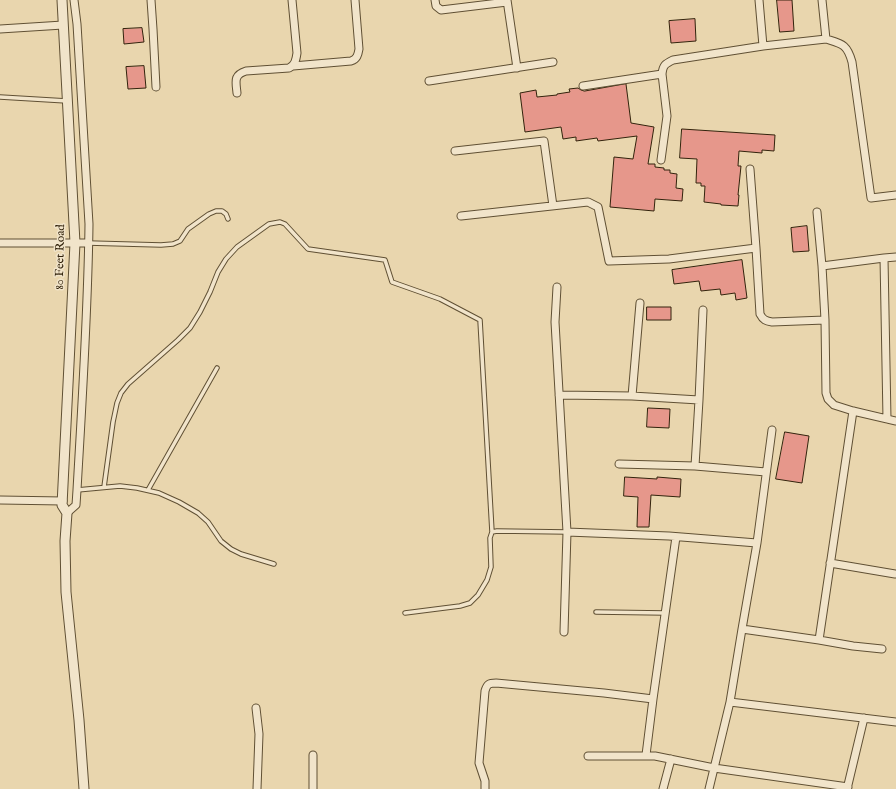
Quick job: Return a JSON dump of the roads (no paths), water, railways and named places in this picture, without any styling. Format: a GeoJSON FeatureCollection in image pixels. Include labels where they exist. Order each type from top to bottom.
{"type":"FeatureCollection","features":[{"type":"Feature","properties":{"kind":"street","name":"80 Feet Road"},"geometry":{"type":"LineString","coordinates":[[62,0],[75,243],[62,505],[67,513]]}},
{"type":"Feature","properties":{"kind":"street"},"geometry":{"type":"LineString","coordinates":[[74,0],[77,24],[89,224],[88,287],[76,505],[67,513],[65,541],[66,592],[79,720],[84,789]]}},
{"type":"Feature","properties":{"kind":"street"},"geometry":{"type":"LineString","coordinates":[[151,0],[156,87]]}},
{"type":"Feature","properties":{"kind":"street"},"geometry":{"type":"LineString","coordinates":[[292,0],[297,53],[293,66]]}},
{"type":"Feature","properties":{"kind":"street"},"geometry":{"type":"LineString","coordinates":[[237,93],[236,82],[237,76],[240,72],[352,61],[356,59],[359,49],[355,0]]}},
{"type":"Feature","properties":{"kind":"street"},"geometry":{"type":"LineString","coordinates":[[435,0],[436,6],[441,10],[507,1],[517,68]]}},
{"type":"Feature","properties":{"kind":"street"},"geometry":{"type":"LineString","coordinates":[[759,0],[762,46]]}},
{"type":"Feature","properties":{"kind":"street"},"geometry":{"type":"LineString","coordinates":[[822,0],[826,39]]}},
{"type":"Feature","properties":{"kind":"street"},"geometry":{"type":"LineString","coordinates":[[0,29],[64,25]]}},
{"type":"Feature","properties":{"kind":"street"},"geometry":{"type":"LineString","coordinates":[[661,160],[667,116],[662,74],[663,67],[666,64],[673,60],[762,46],[826,39],[840,43],[847,48],[850,53],[871,198],[896,195]]}},
{"type":"Feature","properties":{"kind":"street"},"geometry":{"type":"LineString","coordinates":[[428,81],[553,62]]}},
{"type":"Feature","properties":{"kind":"street"},"geometry":{"type":"LineString","coordinates":[[583,86],[662,74]]}},
{"type":"Feature","properties":{"kind":"street"},"geometry":{"type":"LineString","coordinates":[[455,151],[544,140],[553,206]]}},
{"type":"Feature","properties":{"kind":"street"},"geometry":{"type":"LineString","coordinates":[[750,169],[760,314],[763,319],[772,322],[825,320]]}},
{"type":"Feature","properties":{"kind":"street"},"geometry":{"type":"LineString","coordinates":[[461,216],[588,202],[598,207],[609,261],[670,259],[756,248]]}},
{"type":"Feature","properties":{"kind":"street"},"geometry":{"type":"LineString","coordinates":[[817,212],[822,266],[825,320],[826,393],[828,399],[834,404],[854,411],[896,421]]}},
{"type":"Feature","properties":{"kind":"street"},"geometry":{"type":"LineString","coordinates":[[0,243],[88,243]]}},
{"type":"Feature","properties":{"kind":"street"},"geometry":{"type":"LineString","coordinates":[[822,266],[884,258],[896,258]]}},
{"type":"Feature","properties":{"kind":"street"},"geometry":{"type":"LineString","coordinates":[[884,258],[887,419]]}},
{"type":"Feature","properties":{"kind":"street"},"geometry":{"type":"LineString","coordinates":[[557,287],[554,322],[567,532],[564,632]]}},
{"type":"Feature","properties":{"kind":"street"},"geometry":{"type":"LineString","coordinates":[[632,396],[640,304]]}},
{"type":"Feature","properties":{"kind":"street"},"geometry":{"type":"LineString","coordinates":[[695,466],[703,310]]}},
{"type":"Feature","properties":{"kind":"street"},"geometry":{"type":"LineString","coordinates":[[559,395],[632,396],[699,400]]}},
{"type":"Feature","properties":{"kind":"street"},"geometry":{"type":"LineString","coordinates":[[819,640],[854,411]]}},
{"type":"Feature","properties":{"kind":"street"},"geometry":{"type":"LineString","coordinates":[[709,789],[730,702],[757,543],[772,430]]}},
{"type":"Feature","properties":{"kind":"street"},"geometry":{"type":"LineString","coordinates":[[619,464],[695,466],[766,472]]}},
{"type":"Feature","properties":{"kind":"street"},"geometry":{"type":"LineString","coordinates":[[0,500],[63,501]]}},
{"type":"Feature","properties":{"kind":"street"},"geometry":{"type":"LineString","coordinates":[[567,532],[676,537],[757,543]]}},
{"type":"Feature","properties":{"kind":"street"},"geometry":{"type":"LineString","coordinates":[[646,755],[676,537]]}},
{"type":"Feature","properties":{"kind":"street"},"geometry":{"type":"LineString","coordinates":[[830,563],[895,574]]}},
{"type":"Feature","properties":{"kind":"street"},"geometry":{"type":"LineString","coordinates":[[742,629],[882,649]]}},
{"type":"Feature","properties":{"kind":"street"},"geometry":{"type":"LineString","coordinates":[[486,789],[479,763],[479,757],[485,691],[488,684],[496,683],[653,699]]}},
{"type":"Feature","properties":{"kind":"street"},"geometry":{"type":"LineString","coordinates":[[730,702],[896,722]]}},
{"type":"Feature","properties":{"kind":"street"},"geometry":{"type":"LineString","coordinates":[[256,708],[259,734],[257,789]]}},
{"type":"Feature","properties":{"kind":"street"},"geometry":{"type":"LineString","coordinates":[[588,756],[655,756],[714,768],[847,788],[864,718]]}},
{"type":"Feature","properties":{"kind":"street"},"geometry":{"type":"LineString","coordinates":[[313,754],[313,789]]}},
{"type":"Feature","properties":{"kind":"street"},"geometry":{"type":"LineString","coordinates":[[663,789],[671,759]]}},
{"type":"Feature","properties":{"kind":"lane"},"geometry":{"type":"LineString","coordinates":[[0,97],[67,101]]}},
{"type":"Feature","properties":{"kind":"lane"},"geometry":{"type":"LineString","coordinates":[[88,243],[173,244],[180,241],[188,229],[209,214],[216,211],[222,211],[226,214],[228,219]]}},
{"type":"Feature","properties":{"kind":"lane"},"geometry":{"type":"LineString","coordinates":[[104,487],[112,422],[121,393],[128,384],[190,328],[200,312],[218,272],[226,259],[237,247],[269,224],[280,222],[285,224],[308,249],[385,260],[392,282],[440,299],[480,320],[492,532],[490,538],[491,567],[487,580],[478,595],[470,603],[460,606],[405,613]]}},
{"type":"Feature","properties":{"kind":"lane"},"geometry":{"type":"LineString","coordinates":[[148,490],[217,368]]}},
{"type":"Feature","properties":{"kind":"lane"},"geometry":{"type":"LineString","coordinates":[[77,490],[120,486],[159,493],[198,513],[208,522],[222,541],[231,549],[240,554],[274,564]]}},
{"type":"Feature","properties":{"kind":"lane"},"geometry":{"type":"LineString","coordinates":[[492,532],[497,530],[567,532]]}},
{"type":"Feature","properties":{"kind":"lane"},"geometry":{"type":"LineString","coordinates":[[596,612],[665,613]]}}]}
